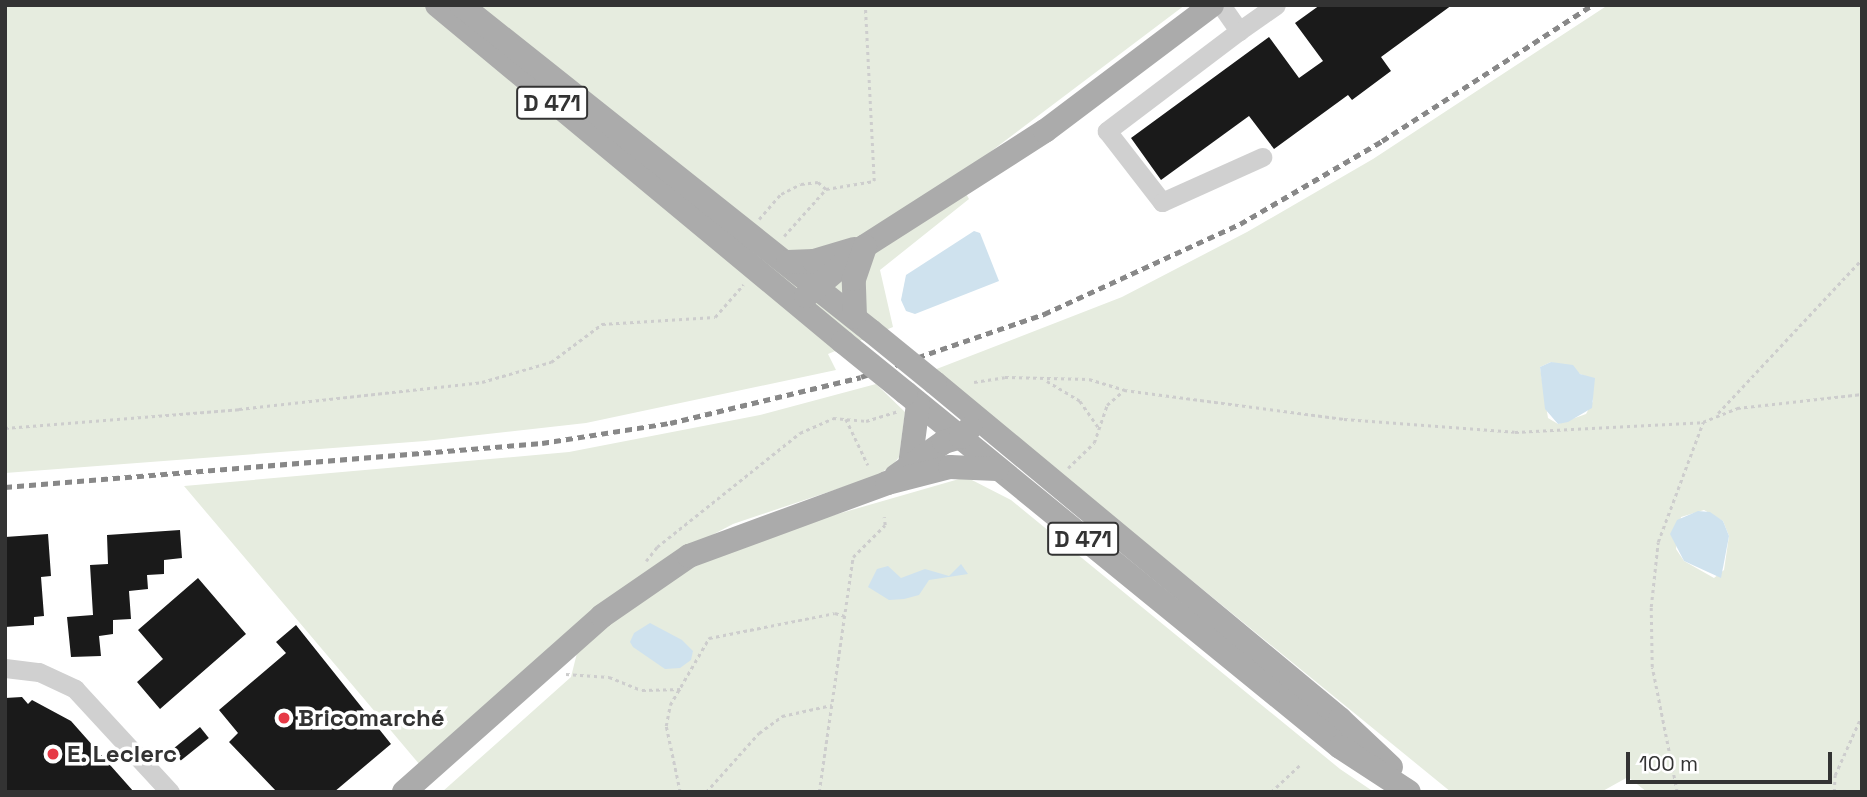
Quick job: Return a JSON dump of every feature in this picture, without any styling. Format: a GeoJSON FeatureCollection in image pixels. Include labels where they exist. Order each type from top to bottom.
{"type":"FeatureCollection","features":[{"type":"Feature","properties":{"kind":"main road","name":"D 471"},"geometry":{"type":"LineString","coordinates":[[437,5],[797,303],[907,403],[969,428],[1045,477],[1340,719],[1416,792]]}},
{"type":"Feature","properties":{"kind":"main road","name":"D 471"},"geometry":{"type":"LineString","coordinates":[[461,5],[788,262],[935,383],[996,469],[1340,747],[1409,792]]}},
{"type":"Feature","properties":{"kind":"main road"},"geometry":{"type":"LineString","coordinates":[[797,303],[865,246],[1036,138],[1212,5]]}},
{"type":"Feature","properties":{"kind":"main road"},"geometry":{"type":"LineString","coordinates":[[788,262],[814,261],[865,246]]}},
{"type":"Feature","properties":{"kind":"main road"},"geometry":{"type":"LineString","coordinates":[[863,324],[854,279],[865,246]]}},
{"type":"Feature","properties":{"kind":"main road"},"geometry":{"type":"LineString","coordinates":[[907,403],[910,465]]}},
{"type":"Feature","properties":{"kind":"main road"},"geometry":{"type":"LineString","coordinates":[[887,483],[944,442],[969,428]]}},
{"type":"Feature","properties":{"kind":"main road"},"geometry":{"type":"LineString","coordinates":[[950,467],[969,428]]}},
{"type":"Feature","properties":{"kind":"main road"},"geometry":{"type":"LineString","coordinates":[[404,792],[543,666],[642,586],[734,536],[887,483],[950,467],[996,469]]}},
{"type":"Feature","properties":{"kind":"street"},"geometry":{"type":"LineString","coordinates":[[1221,5],[1239,31]]}},
{"type":"Feature","properties":{"kind":"street"},"geometry":{"type":"LineString","coordinates":[[1262,157],[1162,202],[1107,131],[1276,5]]}},
{"type":"Feature","properties":{"kind":"street"},"geometry":{"type":"LineString","coordinates":[[5,668],[39,672],[75,689],[170,792]]}},
{"type":"Feature","properties":{"kind":"path"},"geometry":{"type":"LineString","coordinates":[[783,237],[826,189],[874,180],[865,5]]}},
{"type":"Feature","properties":{"kind":"path"},"geometry":{"type":"LineString","coordinates":[[749,231],[781,194],[818,182],[826,189]]}},
{"type":"Feature","properties":{"kind":"path"},"geometry":{"type":"LineString","coordinates":[[1716,416],[1862,259]]}},
{"type":"Feature","properties":{"kind":"path"},"geometry":{"type":"LineString","coordinates":[[5,428],[239,409],[482,382],[551,362],[603,324],[715,317],[749,277]]}},
{"type":"Feature","properties":{"kind":"path"},"geometry":{"type":"LineString","coordinates":[[974,382],[1005,377],[1089,379],[1124,390],[1344,419],[1515,432],[1703,422],[1737,408],[1862,394]]}},
{"type":"Feature","properties":{"kind":"path"},"geometry":{"type":"LineString","coordinates":[[1046,380],[1080,401],[1098,427]]}},
{"type":"Feature","properties":{"kind":"path"},"geometry":{"type":"LineString","coordinates":[[1045,477],[1081,459],[1094,443],[1107,405],[1124,390]]}},
{"type":"Feature","properties":{"kind":"path"},"geometry":{"type":"LineString","coordinates":[[642,586],[639,572],[657,547],[800,433],[828,419],[883,418],[907,403]]}},
{"type":"Feature","properties":{"kind":"path"},"geometry":{"type":"LineString","coordinates":[[846,419],[868,465]]}},
{"type":"Feature","properties":{"kind":"path"},"geometry":{"type":"LineString","coordinates":[[1678,792],[1652,667],[1651,607],[1658,542],[1703,422]]}},
{"type":"Feature","properties":{"kind":"path"},"geometry":{"type":"LineString","coordinates":[[819,792],[853,557],[885,525],[884,517]]}},
{"type":"Feature","properties":{"kind":"path"},"geometry":{"type":"LineString","coordinates":[[680,792],[666,726],[670,705],[682,689],[709,638],[835,613],[845,616]]}},
{"type":"Feature","properties":{"kind":"path"},"geometry":{"type":"LineString","coordinates":[[543,666],[563,674],[626,681],[642,690],[682,689]]}},
{"type":"Feature","properties":{"kind":"path"},"geometry":{"type":"LineString","coordinates":[[706,792],[759,733],[782,716],[832,705]]}},
{"type":"Feature","properties":{"kind":"path"},"geometry":{"type":"LineString","coordinates":[[1834,792],[1835,775],[1862,715]]}},
{"type":"Feature","properties":{"kind":"path"},"geometry":{"type":"LineString","coordinates":[[1271,792],[1302,762]]}},
{"type":"Feature","properties":{"kind":"shaded area"},"geometry":{"type":"Polygon","coordinates":[[[5,5],[1185,5],[957,177],[969,199],[880,270],[893,327],[828,354],[836,370],[586,423],[425,441],[5,473],[5,5]]]}},
{"type":"Feature","properties":{"kind":"shaded area"},"geometry":{"type":"Polygon","coordinates":[[[1608,5],[1862,5],[1862,792],[1647,792],[1628,777],[1601,792],[1451,792],[934,370],[1122,297],[1247,232],[1373,159],[1608,5]],[[1551,362],[1540,367],[1548,418],[1558,424],[1586,414],[1593,401],[1585,376],[1551,362]],[[1704,510],[1681,517],[1676,549],[1684,561],[1714,578],[1724,570],[1729,536],[1723,521],[1704,510]]]}},
{"type":"Feature","properties":{"kind":"shaded area"},"geometry":{"type":"Polygon","coordinates":[[[876,384],[905,412],[899,457],[893,465],[876,476],[733,524],[680,552],[420,765],[184,486],[569,452],[760,415],[876,384]]]}},
{"type":"Feature","properties":{"kind":"shaded area"},"geometry":{"type":"Polygon","coordinates":[[[966,477],[1011,500],[1340,769],[1374,792],[442,792],[571,677],[578,649],[664,581],[758,537],[966,477]]]}},
{"type":"Feature","properties":{"kind":"water"},"geometry":{"type":"Polygon","coordinates":[[[974,231],[980,233],[999,281],[915,314],[906,311],[901,300],[906,275],[974,231]]]}},
{"type":"Feature","properties":{"kind":"water"},"geometry":{"type":"Polygon","coordinates":[[[1551,362],[1573,365],[1580,374],[1595,378],[1592,408],[1568,422],[1558,424],[1545,409],[1540,367],[1551,362]]]}},
{"type":"Feature","properties":{"kind":"water"},"geometry":{"type":"Polygon","coordinates":[[[1698,511],[1710,512],[1723,521],[1729,536],[1721,578],[1684,561],[1670,534],[1677,520],[1698,511]]]}},
{"type":"Feature","properties":{"kind":"water"},"geometry":{"type":"Polygon","coordinates":[[[961,564],[968,574],[929,580],[919,595],[904,599],[889,600],[868,587],[877,569],[888,566],[901,578],[925,569],[949,576],[961,564]]]}},
{"type":"Feature","properties":{"kind":"water"},"geometry":{"type":"Polygon","coordinates":[[[650,623],[682,640],[693,651],[691,660],[680,668],[665,669],[633,647],[630,642],[634,633],[650,623]]]}},
{"type":"Feature","properties":{"kind":"building"},"geometry":{"type":"Polygon","coordinates":[[[1320,5],[1452,5],[1381,57],[1391,71],[1352,100],[1348,95],[1274,149],[1249,116],[1161,180],[1131,138],[1269,37],[1299,78],[1323,61],[1295,23],[1320,5]]]}},
{"type":"Feature","properties":{"kind":"building"},"geometry":{"type":"Polygon","coordinates":[[[180,530],[182,558],[164,560],[164,574],[147,575],[148,589],[129,591],[131,619],[113,620],[113,634],[99,636],[101,656],[71,657],[67,617],[93,615],[90,565],[108,564],[107,535],[180,530]]]}},
{"type":"Feature","properties":{"kind":"building"},"geometry":{"type":"Polygon","coordinates":[[[48,534],[51,576],[41,577],[44,616],[34,617],[34,625],[5,627],[5,537],[48,534]]]}},
{"type":"Feature","properties":{"kind":"building"},"geometry":{"type":"Polygon","coordinates":[[[198,578],[246,634],[160,709],[137,682],[163,659],[138,630],[198,578]]]}},
{"type":"Feature","properties":{"kind":"building"},"geometry":{"type":"Polygon","coordinates":[[[296,625],[391,744],[334,792],[277,792],[229,742],[238,733],[219,710],[286,653],[276,642],[296,625]]]}},
{"type":"Feature","properties":{"kind":"building","name":"E. Leclerc"},"geometry":{"type":"Polygon","coordinates":[[[22,697],[28,704],[32,700],[71,721],[134,792],[5,792],[5,698],[22,697]]]}},
{"type":"Feature","properties":{"kind":"building"},"geometry":{"type":"Polygon","coordinates":[[[200,727],[209,738],[181,761],[172,750],[200,727]]]}},
{"type":"Feature","properties":{"kind":"railway"},"geometry":{"type":"LineString","coordinates":[[5,487],[542,443],[670,423],[861,377],[1044,314],[1240,224],[1382,141],[1592,5]]}},
{"type":"Feature","properties":{"kind":"place","name":"Bricomarché"},"geometry":{"type":"Point","coordinates":[284,718]}},
{"type":"Feature","properties":{"kind":"place","name":"E. Leclerc"},"geometry":{"type":"Point","coordinates":[53,754]}}]}
